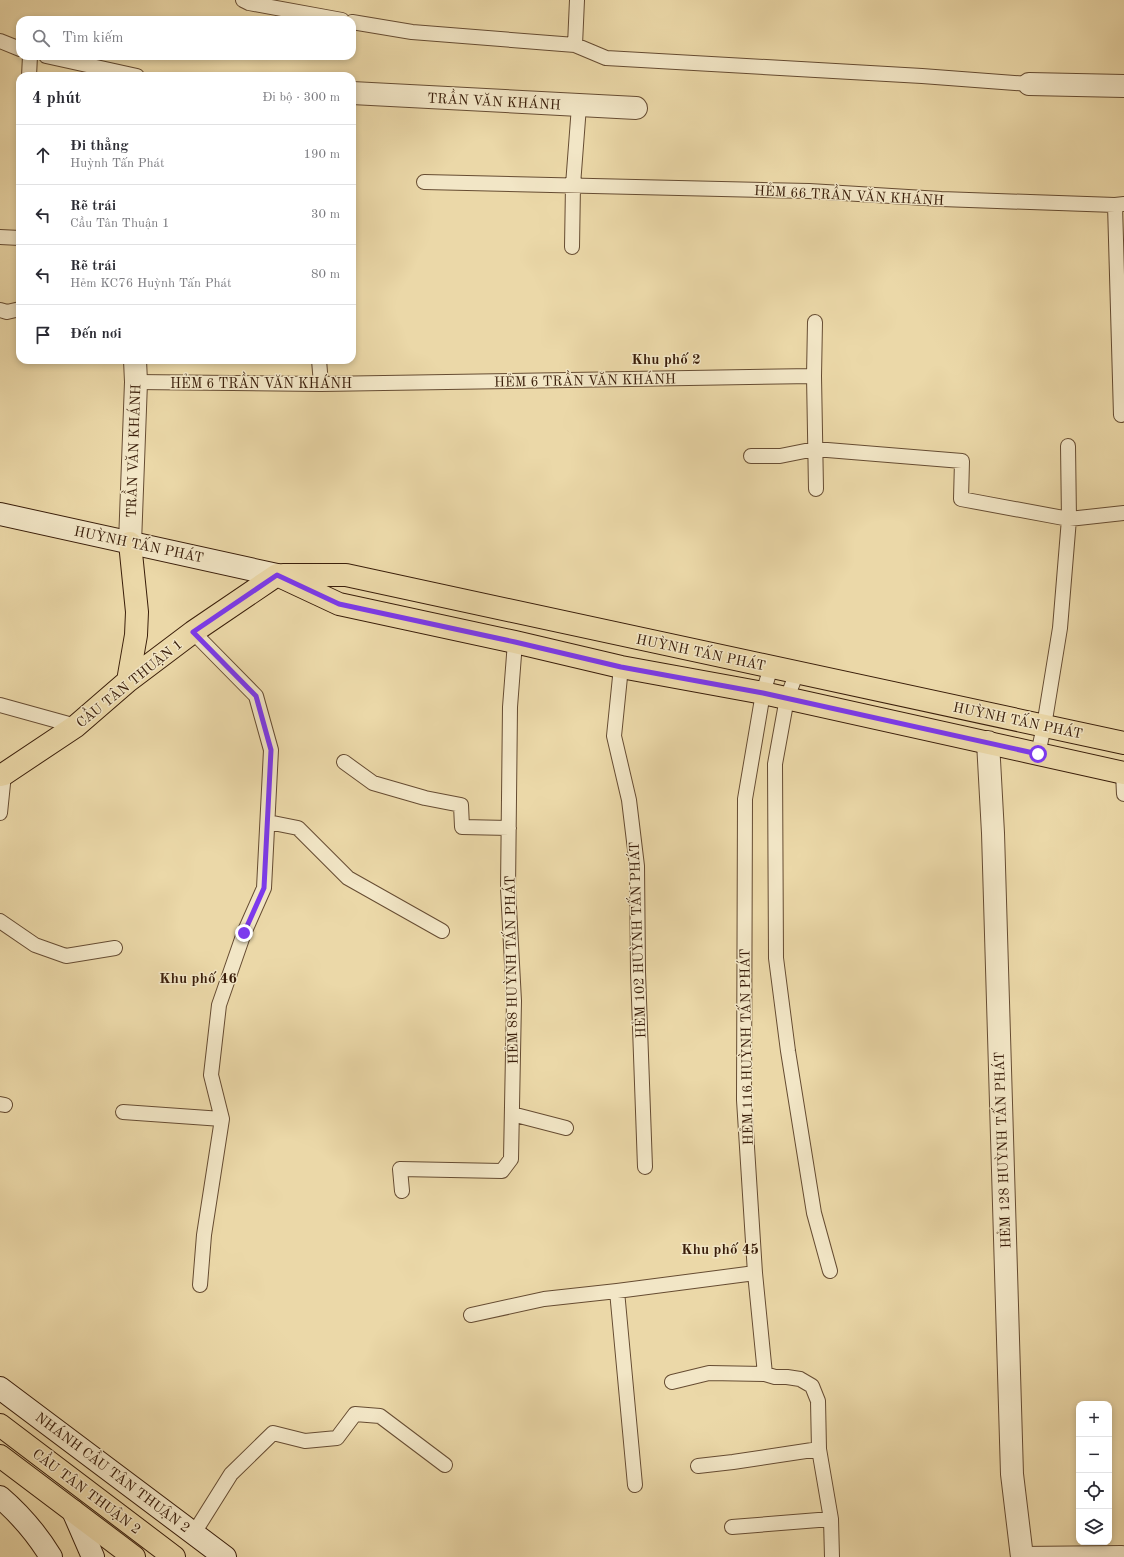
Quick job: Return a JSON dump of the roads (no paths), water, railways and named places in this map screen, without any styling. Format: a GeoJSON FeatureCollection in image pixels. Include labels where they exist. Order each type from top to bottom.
{"type":"FeatureCollection","features":[{"type":"Feature","properties":{"kind":"main road"},"geometry":{"type":"LineString","coordinates":[[128,681],[136,635],[137,612],[130,543]]}},
{"type":"Feature","properties":{"kind":"main road","name":"HUỲNH TẤN PHÁT"},"geometry":{"type":"LineString","coordinates":[[277,575],[339,604],[515,642],[621,667],[763,693],[988,742],[1075,763],[1124,780]]}},
{"type":"Feature","properties":{"kind":"main road","name":"HUỲNH TẤN PHÁT"},"geometry":{"type":"LineString","coordinates":[[277,575],[346,575],[1124,743]]}},
{"type":"Feature","properties":{"kind":"main road","name":"CẦU TÂN THUẬN 1"},"geometry":{"type":"LineString","coordinates":[[2,774],[76,726],[128,681],[193,632],[277,575]]}},
{"type":"Feature","properties":{"kind":"main road"},"geometry":{"type":"LineString","coordinates":[[1075,763],[1076,733]]}},
{"type":"Feature","properties":{"kind":"main road","name":"CẦU TÂN THUẬN 2"},"geometry":{"type":"LineString","coordinates":[[0,1425],[174,1557]]}},
{"type":"Feature","properties":{"kind":"main road","name":"CẦU TÂN THUẬN 2"},"geometry":{"type":"LineString","coordinates":[[0,1456],[134,1557]]}},
{"type":"Feature","properties":{"kind":"street"},"geometry":{"type":"LineString","coordinates":[[1029,84],[1124,86]]}},
{"type":"Feature","properties":{"kind":"street","name":"TRẦN VĂN KHÁNH"},"geometry":{"type":"LineString","coordinates":[[356,93],[636,108]]}},
{"type":"Feature","properties":{"kind":"street","name":"TRẦN VĂN KHÁNH"},"geometry":{"type":"LineString","coordinates":[[130,543],[136,382],[135,364]]}},
{"type":"Feature","properties":{"kind":"street","name":"HUỲNH TẤN PHÁT"},"geometry":{"type":"LineString","coordinates":[[0,514],[277,575]]}},
{"type":"Feature","properties":{"kind":"street","name":"HẺM 128 HUỲNH TẤN PHÁT"},"geometry":{"type":"LineString","coordinates":[[988,742],[1012,1474],[1021,1555]]}},
{"type":"Feature","properties":{"kind":"street","name":"NHÁNH CẦU TÂN THUẬN 2"},"geometry":{"type":"LineString","coordinates":[[0,1388],[225,1557]]}},
{"type":"Feature","properties":{"kind":"street"},"geometry":{"type":"LineString","coordinates":[[0,1498],[12,1508],[38,1536],[51,1557]]}},
{"type":"Feature","properties":{"kind":"street"},"geometry":{"type":"LineString","coordinates":[[73,1511],[93,1557]]}},
{"type":"Feature","properties":{"kind":"lane"},"geometry":{"type":"LineString","coordinates":[[243,0],[249,3],[320,16]]}},
{"type":"Feature","properties":{"kind":"lane"},"geometry":{"type":"LineString","coordinates":[[575,45],[577,0]]}},
{"type":"Feature","properties":{"kind":"lane"},"geometry":{"type":"LineString","coordinates":[[356,23],[412,32],[575,45],[606,58],[922,76],[1029,84]]}},
{"type":"Feature","properties":{"kind":"lane"},"geometry":{"type":"LineString","coordinates":[[0,41],[16,47]]}},
{"type":"Feature","properties":{"kind":"lane"},"geometry":{"type":"LineString","coordinates":[[29,72],[30,60]]}},
{"type":"Feature","properties":{"kind":"lane"},"geometry":{"type":"LineString","coordinates":[[64,60],[119,72]]}},
{"type":"Feature","properties":{"kind":"lane"},"geometry":{"type":"LineString","coordinates":[[572,247],[573,185],[579,106]]}},
{"type":"Feature","properties":{"kind":"lane","name":"HẺM 66 TRẦN VĂN KHÁNH"},"geometry":{"type":"LineString","coordinates":[[424,182],[801,191],[941,199],[1120,205]]}},
{"type":"Feature","properties":{"kind":"lane"},"geometry":{"type":"LineString","coordinates":[[1120,205],[1121,415]]}},
{"type":"Feature","properties":{"kind":"lane"},"geometry":{"type":"LineString","coordinates":[[0,237],[16,238]]}},
{"type":"Feature","properties":{"kind":"lane"},"geometry":{"type":"LineString","coordinates":[[0,310],[7,312],[16,310]]}},
{"type":"Feature","properties":{"kind":"lane"},"geometry":{"type":"LineString","coordinates":[[815,322],[814,376],[816,489]]}},
{"type":"Feature","properties":{"kind":"lane"},"geometry":{"type":"LineString","coordinates":[[320,364],[322,384]]}},
{"type":"Feature","properties":{"kind":"lane","name":"HẺM 6 TRẦN VĂN KHÁNH"},"geometry":{"type":"LineString","coordinates":[[136,382],[322,384],[814,376]]}},
{"type":"Feature","properties":{"kind":"lane"},"geometry":{"type":"LineString","coordinates":[[1038,754],[1060,628],[1069,519],[1068,446]]}},
{"type":"Feature","properties":{"kind":"lane"},"geometry":{"type":"LineString","coordinates":[[751,456],[780,456],[815,449],[962,461],[961,499],[1069,519],[1124,513]]}},
{"type":"Feature","properties":{"kind":"lane"},"geometry":{"type":"LineString","coordinates":[[193,632],[256,696],[271,750],[264,888],[244,933],[219,1005],[212,1075],[222,1119],[204,1235],[200,1285]]}},
{"type":"Feature","properties":{"kind":"lane","name":"HẺM 88 HUỲNH TẤN PHÁT"},"geometry":{"type":"LineString","coordinates":[[402,1191],[400,1169],[502,1171],[511,1159],[514,1001],[508,889],[510,707],[515,642]]}},
{"type":"Feature","properties":{"kind":"lane","name":"HẺM 102 HUỲNH TẤN PHÁT"},"geometry":{"type":"LineString","coordinates":[[621,667],[614,736],[628,800],[637,866],[638,972],[645,1167]]}},
{"type":"Feature","properties":{"kind":"lane","name":"HẺM 116 HUỲNH TẤN PHÁT"},"geometry":{"type":"LineString","coordinates":[[765,1374],[755,1273],[744,1100],[745,799],[763,693],[771,667]]}},
{"type":"Feature","properties":{"kind":"lane"},"geometry":{"type":"LineString","coordinates":[[797,672],[787,698],[775,764],[776,958],[788,1051],[814,1213],[830,1271]]}},
{"type":"Feature","properties":{"kind":"lane"},"geometry":{"type":"LineString","coordinates":[[0,705],[76,726]]}},
{"type":"Feature","properties":{"kind":"lane"},"geometry":{"type":"LineString","coordinates":[[344,762],[373,782],[425,798],[461,805],[462,827],[509,828]]}},
{"type":"Feature","properties":{"kind":"lane"},"geometry":{"type":"LineString","coordinates":[[0,813],[2,774]]}},
{"type":"Feature","properties":{"kind":"lane"},"geometry":{"type":"LineString","coordinates":[[268,822],[298,828],[348,878],[442,931]]}},
{"type":"Feature","properties":{"kind":"lane"},"geometry":{"type":"LineString","coordinates":[[0,921],[35,945],[66,956],[115,948]]}},
{"type":"Feature","properties":{"kind":"lane"},"geometry":{"type":"LineString","coordinates":[[123,1112],[222,1119]]}},
{"type":"Feature","properties":{"kind":"lane"},"geometry":{"type":"LineString","coordinates":[[512,1114],[566,1128]]}},
{"type":"Feature","properties":{"kind":"lane"},"geometry":{"type":"LineString","coordinates":[[471,1316],[544,1298],[618,1291],[755,1273]]}},
{"type":"Feature","properties":{"kind":"lane"},"geometry":{"type":"LineString","coordinates":[[618,1291],[635,1485]]}},
{"type":"Feature","properties":{"kind":"lane"},"geometry":{"type":"LineString","coordinates":[[672,1382],[709,1373],[765,1374],[775,1377],[800,1379],[812,1386],[818,1401],[819,1449],[831,1519],[832,1557]]}},
{"type":"Feature","properties":{"kind":"lane"},"geometry":{"type":"LineString","coordinates":[[194,1534],[231,1474],[273,1432],[305,1441],[337,1438],[355,1414],[380,1416],[445,1465]]}},
{"type":"Feature","properties":{"kind":"lane"},"geometry":{"type":"LineString","coordinates":[[698,1466],[819,1449]]}},
{"type":"Feature","properties":{"kind":"lane"},"geometry":{"type":"LineString","coordinates":[[732,1527],[831,1519]]}},
{"type":"Feature","properties":{"kind":"lane"},"geometry":{"type":"LineString","coordinates":[[1021,1555],[1122,1553]]}},
{"type":"Feature","properties":{"kind":"district","name":"Khu phố 2"},"geometry":{"type":"Point","coordinates":[666,359]}},
{"type":"Feature","properties":{"kind":"district","name":"Khu phố 46"},"geometry":{"type":"Point","coordinates":[198,978]}},
{"type":"Feature","properties":{"kind":"district","name":"Khu phố 45"},"geometry":{"type":"Point","coordinates":[720,1249]}}]}
